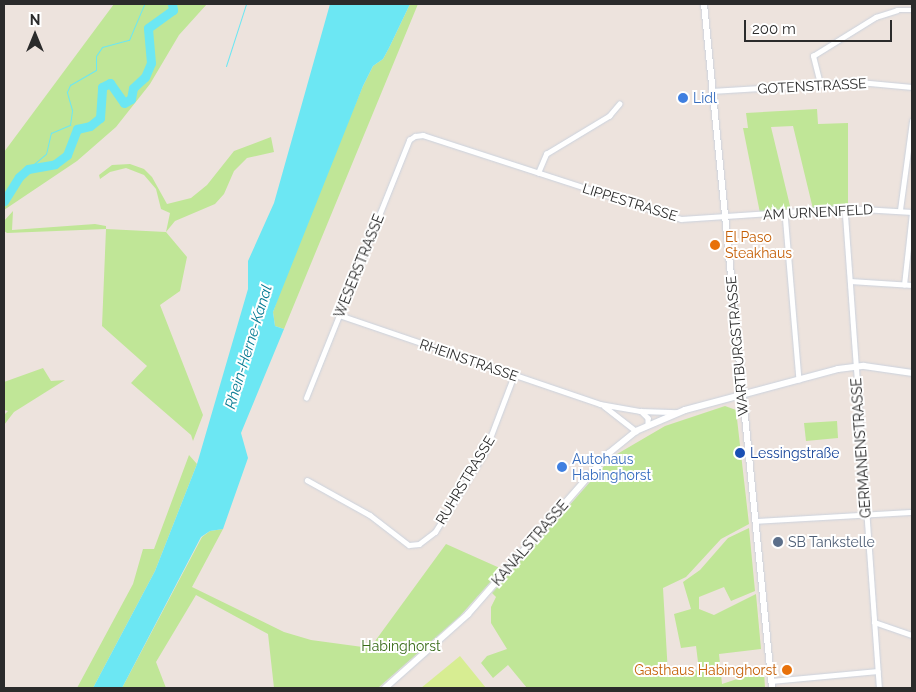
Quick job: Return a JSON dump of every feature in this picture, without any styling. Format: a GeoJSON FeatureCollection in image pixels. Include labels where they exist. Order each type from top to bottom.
{"type":"FeatureCollection","features":[{"type":"Feature","properties":{"kind":"main road","name":"WARTBURGSTRASSE"},"geometry":{"type":"LineString","coordinates":[[704,4],[741,395],[772,685]]}},
{"type":"Feature","properties":{"kind":"main road","name":"KANALSTRASSE"},"geometry":{"type":"LineString","coordinates":[[385,688],[468,614],[609,454],[636,431],[680,411],[799,378],[855,366],[912,373]]}},
{"type":"Feature","properties":{"kind":"street"},"geometry":{"type":"LineString","coordinates":[[820,84],[813,56],[876,17],[897,10],[912,10]]}},
{"type":"Feature","properties":{"kind":"street","name":"GOTENSTRASSE"},"geometry":{"type":"LineString","coordinates":[[712,91],[820,84],[879,83],[912,87]]}},
{"type":"Feature","properties":{"kind":"street"},"geometry":{"type":"LineString","coordinates":[[538,173],[546,154],[609,116],[619,104]]}},
{"type":"Feature","properties":{"kind":"street"},"geometry":{"type":"LineString","coordinates":[[900,210],[912,121]]}},
{"type":"Feature","properties":{"kind":"street","name":"LIPPESTRASSE"},"geometry":{"type":"LineString","coordinates":[[415,136],[423,135],[675,218],[724,217]]}},
{"type":"Feature","properties":{"kind":"street","name":"WESERSTRASSE"},"geometry":{"type":"LineString","coordinates":[[306,398],[409,140],[415,136]]}},
{"type":"Feature","properties":{"kind":"street","name":"AM URNENFELD"},"geometry":{"type":"LineString","coordinates":[[724,217],[845,208],[912,212]]}},
{"type":"Feature","properties":{"kind":"street","name":"GERMANENSTRASSE"},"geometry":{"type":"LineString","coordinates":[[845,208],[879,688]]}},
{"type":"Feature","properties":{"kind":"street"},"geometry":{"type":"LineString","coordinates":[[904,285],[912,212]]}},
{"type":"Feature","properties":{"kind":"street"},"geometry":{"type":"LineString","coordinates":[[785,213],[799,378]]}},
{"type":"Feature","properties":{"kind":"street"},"geometry":{"type":"LineString","coordinates":[[850,281],[912,285]]}},
{"type":"Feature","properties":{"kind":"street","name":"RHEINSTRASSE"},"geometry":{"type":"LineString","coordinates":[[339,315],[600,404],[640,411],[680,411]]}},
{"type":"Feature","properties":{"kind":"street","name":"RUHRSTRASSE"},"geometry":{"type":"LineString","coordinates":[[307,480],[370,515],[414,547],[435,532],[457,500],[484,454],[514,375]]}},
{"type":"Feature","properties":{"kind":"street","name":"RHEINSTRASSE"},"geometry":{"type":"LineString","coordinates":[[600,404],[636,431]]}},
{"type":"Feature","properties":{"kind":"street"},"geometry":{"type":"LineString","coordinates":[[640,411],[648,418],[648,424]]}},
{"type":"Feature","properties":{"kind":"street"},"geometry":{"type":"LineString","coordinates":[[755,521],[912,512]]}},
{"type":"Feature","properties":{"kind":"street"},"geometry":{"type":"LineString","coordinates":[[874,622],[912,635]]}},
{"type":"Feature","properties":{"kind":"street"},"geometry":{"type":"LineString","coordinates":[[772,685],[878,670]]}},
{"type":"Feature","properties":{"kind":"green space"},"geometry":{"type":"Polygon","coordinates":[[[114,4],[207,4],[179,35],[150,84],[116,127],[77,161],[4,210],[4,152],[114,4]]]}},
{"type":"Feature","properties":{"kind":"green space"},"geometry":{"type":"Polygon","coordinates":[[[410,4],[418,4],[284,329],[275,326],[273,312],[298,241],[363,86],[373,66],[383,59],[410,4]]]}},
{"type":"Feature","properties":{"kind":"green space"},"geometry":{"type":"Polygon","coordinates":[[[817,109],[818,124],[848,123],[848,206],[813,209],[793,126],[771,127],[791,210],[760,213],[743,128],[748,128],[746,113],[817,109]]]}},
{"type":"Feature","properties":{"kind":"green space"},"geometry":{"type":"Polygon","coordinates":[[[271,137],[274,152],[247,158],[234,171],[224,194],[215,204],[175,221],[166,232],[170,213],[161,209],[156,189],[144,175],[126,168],[110,172],[100,179],[99,175],[112,165],[130,164],[144,169],[152,177],[167,204],[191,198],[207,185],[234,151],[271,137]]]}},
{"type":"Feature","properties":{"kind":"green space"},"geometry":{"type":"Polygon","coordinates":[[[13,211],[12,230],[95,224],[106,226],[106,229],[7,233],[4,231],[4,221],[13,211]]]}},
{"type":"Feature","properties":{"kind":"green space"},"geometry":{"type":"Polygon","coordinates":[[[106,229],[166,232],[187,257],[180,291],[160,305],[203,415],[193,441],[191,435],[131,383],[147,366],[102,326],[106,229]]]}},
{"type":"Feature","properties":{"kind":"green space"},"geometry":{"type":"Polygon","coordinates":[[[43,368],[51,381],[65,380],[14,412],[4,425],[4,415],[8,411],[4,410],[4,382],[43,368]]]}},
{"type":"Feature","properties":{"kind":"green space"},"geometry":{"type":"Polygon","coordinates":[[[725,406],[736,410],[749,524],[721,539],[686,577],[663,588],[668,674],[699,670],[696,646],[681,648],[674,614],[691,609],[683,582],[700,570],[728,538],[749,528],[755,591],[731,601],[724,587],[699,597],[699,609],[714,615],[756,594],[761,649],[719,654],[722,684],[764,670],[765,688],[527,688],[508,665],[493,678],[481,663],[487,656],[507,649],[491,623],[491,607],[496,597],[492,593],[612,457],[665,426],[725,406]]]}},
{"type":"Feature","properties":{"kind":"green space"},"geometry":{"type":"Polygon","coordinates":[[[837,421],[838,438],[806,441],[804,423],[837,421]]]}},
{"type":"Feature","properties":{"kind":"green space"},"geometry":{"type":"Polygon","coordinates":[[[189,455],[197,464],[155,571],[93,688],[77,688],[133,584],[143,549],[154,549],[189,455]]]}},
{"type":"Feature","properties":{"kind":"green space","name":"Habinghorst"},"geometry":{"type":"Polygon","coordinates":[[[223,529],[192,587],[284,632],[311,640],[370,648],[446,544],[502,569],[460,616],[378,688],[274,688],[268,634],[196,595],[156,662],[166,688],[122,688],[202,537],[210,531],[223,529]]]}},
{"type":"Feature","properties":{"kind":"green space"},"geometry":{"type":"Polygon","coordinates":[[[460,656],[486,688],[421,688],[460,656]]]}},
{"type":"Feature","properties":{"kind":"water","name":"Rhein-Herne-Kanal"},"geometry":{"type":"Polygon","coordinates":[[[330,4],[410,4],[383,59],[373,66],[363,86],[273,312],[275,326],[284,329],[241,433],[248,458],[223,529],[210,531],[201,537],[122,688],[93,688],[155,571],[197,464],[248,289],[248,261],[274,203],[330,4]]]}},
{"type":"Feature","properties":{"kind":"waterway"},"geometry":{"type":"LineString","coordinates":[[28,169],[46,154],[51,133],[70,125],[72,110],[67,92],[70,85],[96,70],[96,56],[102,47],[129,40],[144,4]]}},
{"type":"Feature","properties":{"kind":"waterway"},"geometry":{"type":"LineString","coordinates":[[4,201],[19,177],[28,169],[55,164],[67,155],[77,129],[90,126],[100,118],[102,87],[110,83],[124,103],[131,99],[133,88],[145,77],[151,63],[148,28],[173,10],[172,4]]}},
{"type":"Feature","properties":{"kind":"waterway"},"geometry":{"type":"LineString","coordinates":[[226,66],[246,4]]}},
{"type":"Feature","properties":{"kind":"place","name":"Lidl"},"geometry":{"type":"Point","coordinates":[683,98]}},
{"type":"Feature","properties":{"kind":"place","name":"El Paso Steakhaus"},"geometry":{"type":"Point","coordinates":[715,245]}},
{"type":"Feature","properties":{"kind":"place","name":"Lessingstraße"},"geometry":{"type":"Point","coordinates":[740,453]}},
{"type":"Feature","properties":{"kind":"place","name":"Autohaus Habinghorst"},"geometry":{"type":"Point","coordinates":[562,467]}},
{"type":"Feature","properties":{"kind":"place","name":"SB Tankstelle"},"geometry":{"type":"Point","coordinates":[778,542]}},
{"type":"Feature","properties":{"kind":"place","name":"Gasthaus Habinghorst"},"geometry":{"type":"Point","coordinates":[787,670]}}]}
